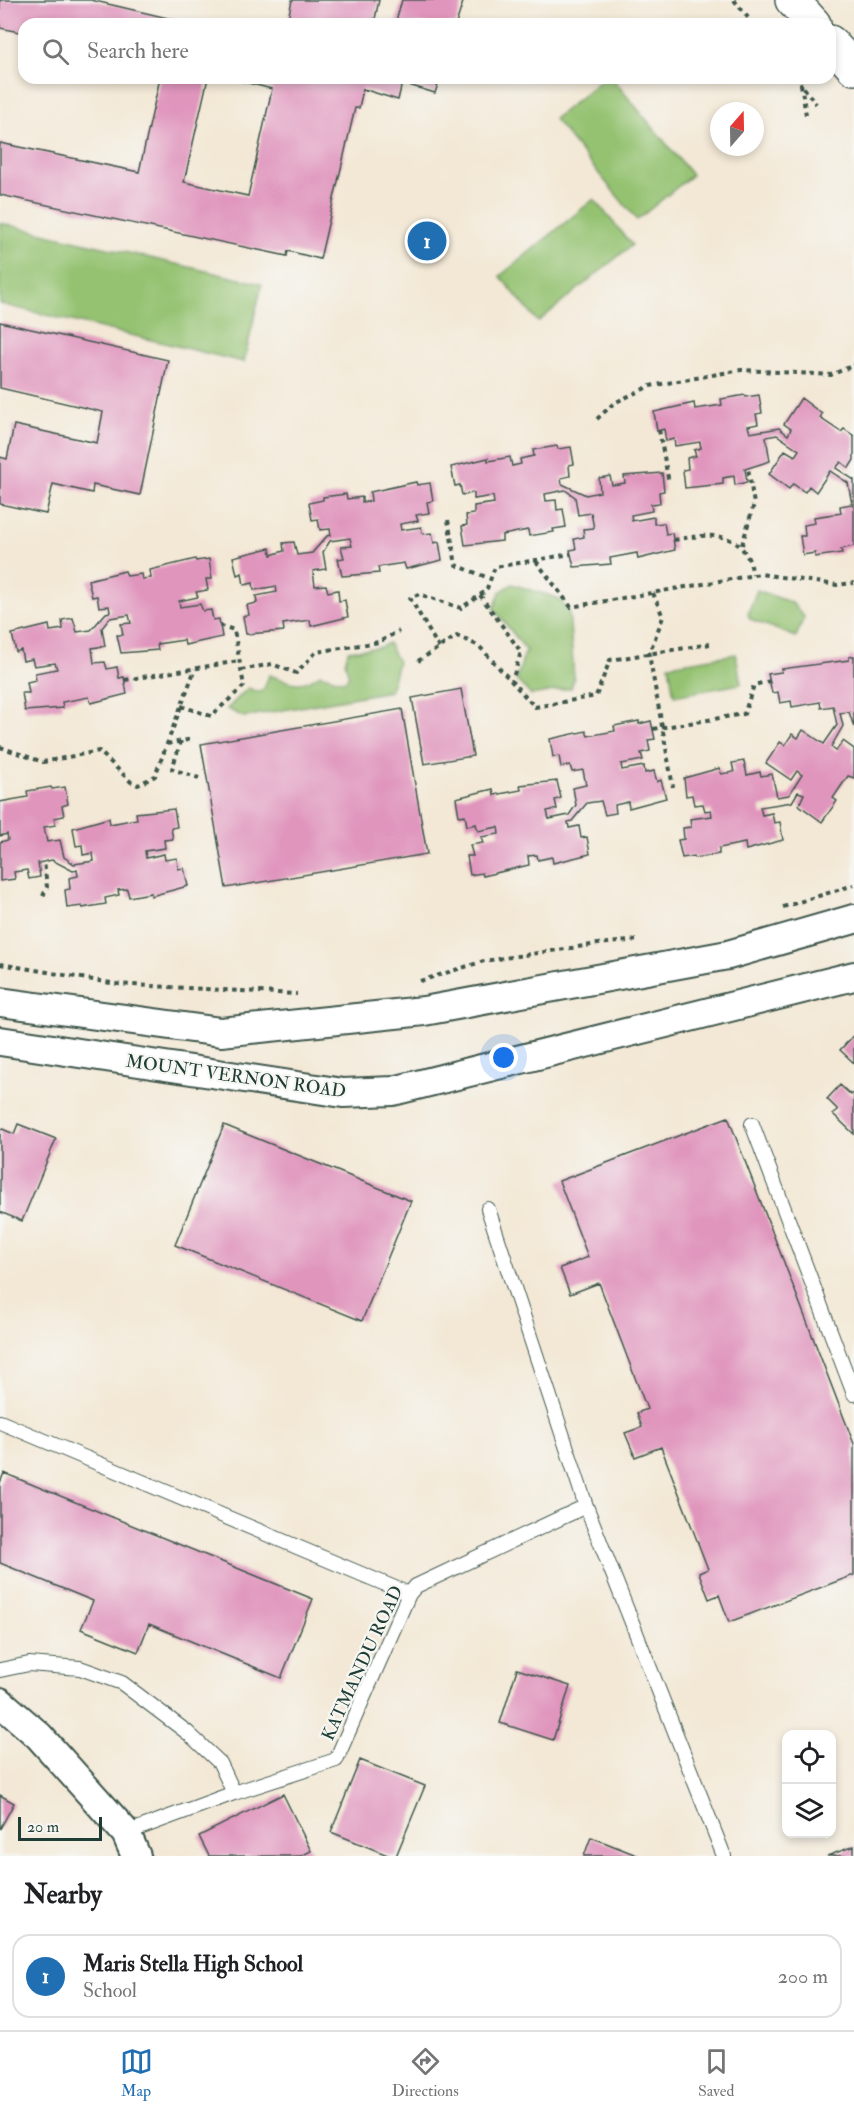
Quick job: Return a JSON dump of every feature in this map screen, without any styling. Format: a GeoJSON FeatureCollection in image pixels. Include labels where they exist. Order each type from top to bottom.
{"type":"FeatureCollection","features":[{"type":"Feature","properties":{"kind":"highway"},"geometry":{"type":"LineString","coordinates":[[792,0],[808,18]]}},
{"type":"Feature","properties":{"kind":"highway"},"geometry":{"type":"LineString","coordinates":[[836,48],[854,68]]}},
{"type":"Feature","properties":{"kind":"street"},"geometry":{"type":"LineString","coordinates":[[0,1002],[221,1032],[424,1011],[728,954],[854,919]]}},
{"type":"Feature","properties":{"kind":"street","name":"MOUNT VERNON ROAD"},"geometry":{"type":"LineString","coordinates":[[0,1041],[343,1093],[393,1091],[854,976]]}},
{"type":"Feature","properties":{"kind":"street"},"geometry":{"type":"LineString","coordinates":[[220,1074],[221,1032]]}},
{"type":"Feature","properties":{"kind":"street"},"geometry":{"type":"LineString","coordinates":[[0,1702],[39,1736],[131,1845]]}},
{"type":"Feature","properties":{"kind":"lane"},"geometry":{"type":"LineString","coordinates":[[752,1124],[854,1394]]}},
{"type":"Feature","properties":{"kind":"lane"},"geometry":{"type":"LineString","coordinates":[[488,1209],[585,1506],[724,1856]]}},
{"type":"Feature","properties":{"kind":"lane"},"geometry":{"type":"LineString","coordinates":[[0,1422],[409,1594]]}},
{"type":"Feature","properties":{"kind":"lane","name":"KATMANDU ROAD"},"geometry":{"type":"LineString","coordinates":[[131,1845],[234,1793],[336,1760],[409,1594],[424,1581],[585,1506]]}},
{"type":"Feature","properties":{"kind":"lane"},"geometry":{"type":"LineString","coordinates":[[0,1670],[29,1664],[80,1668],[122,1683],[188,1733],[220,1763],[234,1793]]}},
{"type":"Feature","properties":{"kind":"path"},"geometry":{"type":"LineString","coordinates":[[734,0],[748,18]]}},
{"type":"Feature","properties":{"kind":"path"},"geometry":{"type":"LineString","coordinates":[[801,84],[816,104]]}},
{"type":"Feature","properties":{"kind":"path"},"geometry":{"type":"LineString","coordinates":[[801,84],[806,115]]}},
{"type":"Feature","properties":{"kind":"path"},"geometry":{"type":"LineString","coordinates":[[597,419],[614,403],[650,386],[741,370],[831,375],[854,364]]}},
{"type":"Feature","properties":{"kind":"path"},"geometry":{"type":"LineString","coordinates":[[659,430],[669,483]]}},
{"type":"Feature","properties":{"kind":"path"},"geometry":{"type":"LineString","coordinates":[[742,545],[754,504],[748,468]]}},
{"type":"Feature","properties":{"kind":"path"},"geometry":{"type":"LineString","coordinates":[[448,520],[456,565],[491,579]]}},
{"type":"Feature","properties":{"kind":"path"},"geometry":{"type":"LineString","coordinates":[[674,540],[708,534],[742,545],[751,560],[753,576]]}},
{"type":"Feature","properties":{"kind":"path"},"geometry":{"type":"LineString","coordinates":[[439,648],[410,598],[419,594],[461,608],[486,591],[495,567],[571,554]]}},
{"type":"Feature","properties":{"kind":"path"},"geometry":{"type":"LineString","coordinates":[[536,561],[571,607],[753,576],[837,585],[854,583]]}},
{"type":"Feature","properties":{"kind":"path"},"geometry":{"type":"LineString","coordinates":[[653,593],[663,617],[649,654],[674,787]]}},
{"type":"Feature","properties":{"kind":"path"},"geometry":{"type":"LineString","coordinates":[[480,595],[521,652],[511,681]]}},
{"type":"Feature","properties":{"kind":"path"},"geometry":{"type":"LineString","coordinates":[[181,706],[211,716],[244,686],[234,630],[219,625]]}},
{"type":"Feature","properties":{"kind":"path"},"geometry":{"type":"LineString","coordinates":[[241,670],[272,664],[296,673],[316,652],[380,642],[399,631]]}},
{"type":"Feature","properties":{"kind":"path"},"geometry":{"type":"LineString","coordinates":[[418,661],[457,636],[479,646],[535,707],[596,696],[610,660],[710,644]]}},
{"type":"Feature","properties":{"kind":"path"},"geometry":{"type":"LineString","coordinates":[[125,680],[239,661]]}},
{"type":"Feature","properties":{"kind":"path"},"geometry":{"type":"LineString","coordinates":[[0,747],[44,762],[99,752],[131,782],[138,785],[155,776],[195,669]]}},
{"type":"Feature","properties":{"kind":"path"},"geometry":{"type":"LineString","coordinates":[[653,729],[744,714],[754,685],[770,681]]}},
{"type":"Feature","properties":{"kind":"path"},"geometry":{"type":"LineString","coordinates":[[167,744],[192,739]]}},
{"type":"Feature","properties":{"kind":"path"},"geometry":{"type":"LineString","coordinates":[[182,741],[172,769],[199,778]]}},
{"type":"Feature","properties":{"kind":"path"},"geometry":{"type":"LineString","coordinates":[[43,896],[48,887],[44,861]]}},
{"type":"Feature","properties":{"kind":"path"},"geometry":{"type":"LineString","coordinates":[[781,908],[854,885]]}},
{"type":"Feature","properties":{"kind":"path"},"geometry":{"type":"LineString","coordinates":[[418,982],[484,961],[598,944],[649,940]]}},
{"type":"Feature","properties":{"kind":"path"},"geometry":{"type":"LineString","coordinates":[[0,964],[117,984],[193,990],[304,994]]}},
{"type":"Feature","properties":{"kind":"green space"},"geometry":{"type":"Polygon","coordinates":[[[597,84],[617,84],[692,175],[637,220],[554,119],[597,84]]]}},
{"type":"Feature","properties":{"kind":"green space"},"geometry":{"type":"Polygon","coordinates":[[[594,199],[632,245],[538,322],[500,276],[594,199]]]}},
{"type":"Feature","properties":{"kind":"green space"},"geometry":{"type":"Polygon","coordinates":[[[0,223],[262,284],[244,362],[0,304],[0,223]]]}},
{"type":"Feature","properties":{"kind":"green space"},"geometry":{"type":"Polygon","coordinates":[[[512,584],[557,598],[569,611],[574,678],[571,688],[531,695],[516,680],[526,650],[494,609],[500,592],[512,584]]]}},
{"type":"Feature","properties":{"kind":"green space"},"geometry":{"type":"Polygon","coordinates":[[[757,590],[792,603],[804,617],[796,637],[750,619],[748,614],[757,590]]]}},
{"type":"Feature","properties":{"kind":"green space"},"geometry":{"type":"Polygon","coordinates":[[[388,643],[398,662],[390,691],[244,717],[227,709],[248,688],[258,692],[264,689],[269,675],[295,683],[313,679],[320,674],[344,681],[349,676],[345,662],[348,651],[381,647],[388,643]]]}},
{"type":"Feature","properties":{"kind":"green space"},"geometry":{"type":"Polygon","coordinates":[[[736,654],[741,684],[674,696],[669,665],[736,654]]]}},
{"type":"Feature","properties":{"kind":"building"},"geometry":{"type":"Polygon","coordinates":[[[0,0],[91,0],[168,18],[18,18],[18,32],[0,28],[0,0]]]}},
{"type":"Feature","properties":{"kind":"building"},"geometry":{"type":"Polygon","coordinates":[[[292,0],[379,0],[375,18],[288,18],[292,0]]]}},
{"type":"Feature","properties":{"kind":"building"},"geometry":{"type":"Polygon","coordinates":[[[402,0],[463,2],[458,18],[397,18],[402,0]]]}},
{"type":"Feature","properties":{"kind":"building"},"geometry":{"type":"Polygon","coordinates":[[[159,84],[207,84],[184,182],[248,196],[272,89],[252,84],[402,84],[398,100],[363,89],[359,108],[355,108],[320,259],[288,251],[287,256],[0,195],[0,143],[139,172],[159,84]]]}},
{"type":"Feature","properties":{"kind":"building"},"geometry":{"type":"Polygon","coordinates":[[[405,84],[438,84],[435,93],[405,84]]]}},
{"type":"Feature","properties":{"kind":"building"},"geometry":{"type":"Polygon","coordinates":[[[0,322],[168,360],[140,495],[93,485],[92,493],[53,484],[46,514],[0,504],[0,457],[7,459],[14,425],[97,443],[103,412],[0,388],[0,322]]]}},
{"type":"Feature","properties":{"kind":"building"},"geometry":{"type":"Polygon","coordinates":[[[745,395],[746,397],[759,395],[762,413],[756,414],[758,424],[748,426],[750,433],[779,428],[788,435],[791,429],[784,424],[801,398],[822,414],[820,418],[841,432],[844,429],[854,436],[854,460],[849,468],[841,462],[836,468],[854,480],[854,546],[841,549],[842,553],[815,557],[815,553],[803,555],[800,536],[805,536],[804,525],[815,523],[814,517],[841,513],[840,506],[852,504],[848,483],[830,471],[816,492],[809,486],[805,492],[793,484],[789,489],[769,474],[785,450],[795,456],[799,450],[777,435],[766,437],[770,461],[745,469],[747,482],[735,485],[734,476],[723,478],[723,484],[685,488],[683,470],[688,469],[687,458],[696,456],[694,450],[701,448],[700,442],[675,446],[674,439],[666,441],[664,429],[657,431],[654,412],[694,403],[695,409],[722,405],[721,399],[745,395]]]}},
{"type":"Feature","properties":{"kind":"building"},"geometry":{"type":"Polygon","coordinates":[[[557,446],[558,449],[571,447],[574,464],[569,465],[570,476],[561,478],[562,484],[586,495],[600,492],[599,478],[610,476],[612,485],[625,483],[624,476],[662,473],[664,491],[659,492],[660,503],[651,504],[652,511],[631,515],[632,521],[654,517],[654,524],[664,523],[666,534],[672,533],[675,550],[638,559],[637,553],[610,558],[611,564],[574,567],[570,550],[576,549],[574,539],[584,537],[583,529],[594,528],[591,513],[578,515],[575,497],[565,490],[545,494],[546,501],[556,500],[557,510],[563,509],[566,527],[553,529],[554,532],[529,536],[528,530],[502,535],[502,541],[465,545],[462,526],[467,525],[466,515],[474,514],[474,506],[494,503],[493,496],[474,499],[474,493],[462,495],[460,485],[455,486],[451,467],[488,458],[488,461],[510,457],[512,466],[521,464],[520,459],[534,456],[533,450],[557,446]]]}},
{"type":"Feature","properties":{"kind":"building"},"geometry":{"type":"Polygon","coordinates":[[[416,482],[417,485],[430,483],[433,501],[427,502],[429,513],[416,515],[418,521],[400,524],[401,530],[421,527],[423,534],[432,533],[434,543],[439,542],[442,560],[406,569],[404,563],[378,567],[379,573],[342,576],[338,559],[344,558],[341,547],[352,546],[350,538],[330,541],[323,552],[326,569],[313,571],[315,586],[326,585],[328,592],[338,590],[339,601],[345,600],[348,617],[311,626],[310,620],[283,624],[284,631],[246,634],[243,616],[249,615],[247,605],[257,603],[256,596],[277,592],[276,586],[254,590],[253,583],[244,585],[242,573],[237,575],[233,557],[270,548],[271,555],[284,551],[283,543],[294,542],[297,555],[312,553],[327,536],[331,535],[330,529],[320,530],[318,519],[312,520],[309,503],[323,500],[323,497],[346,494],[347,499],[362,497],[362,502],[371,501],[370,492],[416,482]]]}},
{"type":"Feature","properties":{"kind":"building"},"geometry":{"type":"Polygon","coordinates":[[[195,559],[196,561],[209,559],[212,579],[206,579],[208,590],[196,592],[198,597],[179,601],[180,607],[200,604],[203,611],[211,610],[213,620],[219,619],[222,637],[185,645],[184,640],[157,644],[158,650],[121,653],[117,635],[123,635],[121,624],[131,623],[129,615],[110,618],[102,628],[105,646],[92,648],[94,663],[105,662],[107,669],[117,667],[119,678],[124,677],[127,694],[91,703],[89,697],[62,702],[63,708],[25,711],[22,693],[29,693],[27,682],[36,680],[35,673],[57,669],[55,663],[34,666],[32,659],[23,661],[21,650],[16,652],[12,634],[49,625],[50,631],[63,629],[62,620],[73,618],[77,632],[91,630],[106,613],[110,612],[109,606],[99,607],[97,596],[92,597],[88,580],[125,571],[127,576],[141,574],[142,579],[151,578],[150,570],[195,559]]]}},
{"type":"Feature","properties":{"kind":"building"},"geometry":{"type":"Polygon","coordinates":[[[854,656],[854,727],[849,712],[840,713],[843,726],[831,747],[836,751],[843,741],[854,749],[854,778],[848,776],[833,798],[837,801],[822,822],[799,805],[804,794],[798,792],[792,802],[760,807],[762,815],[772,813],[774,823],[780,822],[783,840],[746,850],[745,843],[719,848],[719,854],[682,858],[678,840],[684,839],[683,828],[691,827],[690,819],[712,816],[711,810],[705,811],[703,804],[694,805],[692,795],[686,796],[684,778],[720,768],[721,774],[734,772],[732,763],[744,761],[747,775],[760,772],[761,776],[772,774],[777,797],[789,795],[802,775],[797,771],[791,780],[766,763],[780,742],[785,745],[792,734],[798,738],[803,730],[824,744],[837,725],[833,706],[821,708],[820,702],[792,707],[791,701],[780,703],[778,692],[772,693],[768,674],[782,672],[781,669],[849,660],[849,657],[854,656]]]}},
{"type":"Feature","properties":{"kind":"building"},"geometry":{"type":"Polygon","coordinates":[[[461,689],[473,756],[424,764],[412,698],[461,689]]]}},
{"type":"Feature","properties":{"kind":"building"},"geometry":{"type":"Polygon","coordinates":[[[402,709],[427,854],[226,888],[201,744],[402,709]]]}},
{"type":"Feature","properties":{"kind":"building"},"geometry":{"type":"Polygon","coordinates":[[[639,721],[639,724],[651,721],[655,739],[648,740],[650,751],[641,753],[643,760],[621,764],[622,770],[644,766],[645,773],[654,771],[657,782],[661,780],[666,798],[629,808],[628,802],[615,805],[616,813],[605,815],[601,801],[587,803],[572,821],[568,822],[569,828],[579,826],[581,838],[587,837],[590,854],[553,863],[552,857],[538,860],[537,855],[528,856],[529,865],[483,876],[482,873],[470,875],[467,856],[473,856],[470,845],[483,843],[481,837],[499,834],[498,827],[478,831],[476,824],[467,826],[465,815],[459,816],[456,798],[493,789],[494,795],[521,790],[520,785],[557,781],[561,798],[555,800],[557,809],[547,811],[549,819],[569,815],[576,805],[573,788],[586,785],[583,770],[572,772],[570,765],[561,767],[559,756],[553,757],[550,739],[586,731],[588,736],[615,731],[614,726],[639,721]]]}},
{"type":"Feature","properties":{"kind":"building"},"geometry":{"type":"Polygon","coordinates":[[[51,787],[52,789],[65,787],[68,804],[62,806],[64,816],[54,818],[56,825],[44,827],[47,842],[60,840],[64,857],[74,864],[94,861],[93,853],[83,855],[82,845],[76,846],[73,828],[109,818],[110,824],[137,819],[136,813],[174,809],[177,827],[171,828],[173,839],[164,840],[165,848],[145,851],[146,858],[164,854],[165,860],[177,858],[178,869],[184,868],[188,886],[151,896],[151,893],[129,897],[127,889],[118,890],[119,895],[105,898],[106,904],[67,908],[65,890],[70,889],[69,878],[78,876],[77,870],[73,871],[52,860],[38,863],[40,877],[29,879],[27,870],[14,872],[15,879],[0,881],[0,842],[8,840],[7,834],[0,836],[0,802],[28,797],[27,791],[51,787]]]}},
{"type":"Feature","properties":{"kind":"building"},"geometry":{"type":"Polygon","coordinates":[[[854,1035],[854,1063],[840,1050],[854,1035]]]}},
{"type":"Feature","properties":{"kind":"building"},"geometry":{"type":"Polygon","coordinates":[[[840,1085],[851,1095],[854,1092],[854,1134],[833,1114],[838,1110],[827,1099],[840,1085]]]}},
{"type":"Feature","properties":{"kind":"building"},"geometry":{"type":"Polygon","coordinates":[[[728,1117],[854,1444],[854,1575],[729,1622],[719,1595],[709,1599],[699,1573],[708,1569],[661,1447],[635,1457],[625,1433],[642,1427],[637,1413],[647,1409],[599,1283],[570,1294],[560,1268],[588,1257],[559,1181],[728,1117]]]}},
{"type":"Feature","properties":{"kind":"building"},"geometry":{"type":"Polygon","coordinates":[[[18,1124],[56,1139],[22,1221],[0,1212],[0,1128],[14,1134],[18,1124]]]}},
{"type":"Feature","properties":{"kind":"building"},"geometry":{"type":"Polygon","coordinates":[[[224,1125],[411,1201],[362,1321],[175,1245],[224,1125]]]}},
{"type":"Feature","properties":{"kind":"building"},"geometry":{"type":"Polygon","coordinates":[[[4,1473],[313,1599],[281,1678],[149,1624],[138,1652],[81,1629],[93,1601],[0,1563],[0,1483],[4,1473]]]}},
{"type":"Feature","properties":{"kind":"building"},"geometry":{"type":"Polygon","coordinates":[[[517,1669],[570,1686],[553,1740],[500,1723],[517,1669]]]}},
{"type":"Feature","properties":{"kind":"building"},"geometry":{"type":"Polygon","coordinates":[[[360,1760],[425,1786],[396,1856],[390,1856],[331,1832],[360,1760]]]}},
{"type":"Feature","properties":{"kind":"building"},"geometry":{"type":"Polygon","coordinates":[[[283,1794],[311,1851],[301,1856],[209,1856],[199,1836],[283,1794]]]}},
{"type":"Feature","properties":{"kind":"building"},"geometry":{"type":"Polygon","coordinates":[[[0,1795],[14,1803],[0,1829],[0,1795]]]}},
{"type":"Feature","properties":{"kind":"building"},"geometry":{"type":"Polygon","coordinates":[[[591,1837],[639,1856],[584,1856],[591,1837]]]}},
{"type":"Feature","properties":{"kind":"building"},"geometry":{"type":"Polygon","coordinates":[[[854,1846],[854,1856],[827,1856],[854,1846]]]}},
{"type":"Feature","properties":{"kind":"place","name":"Maris Stella High School"},"geometry":{"type":"Point","coordinates":[427,241]}}]}
